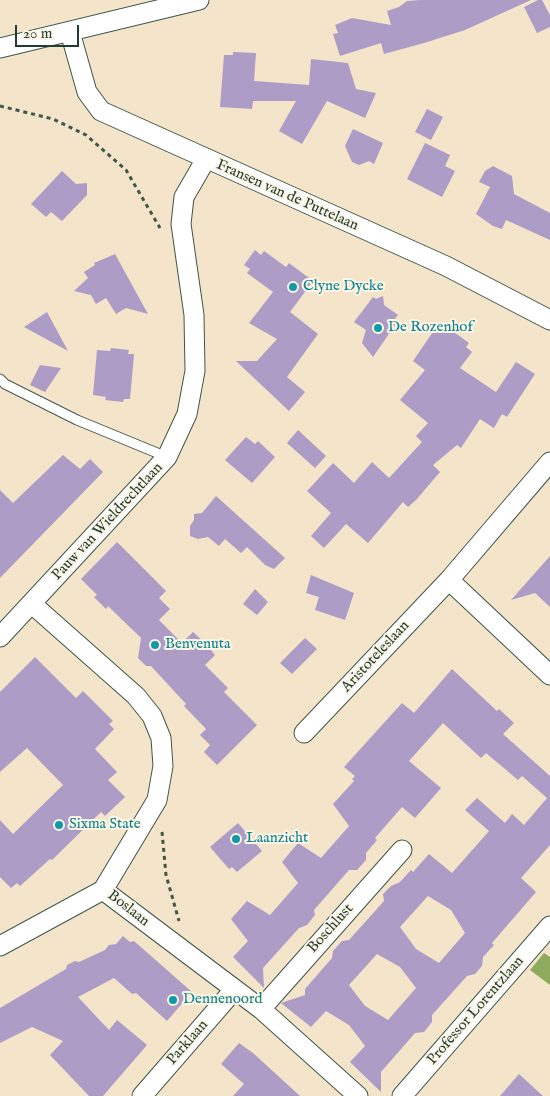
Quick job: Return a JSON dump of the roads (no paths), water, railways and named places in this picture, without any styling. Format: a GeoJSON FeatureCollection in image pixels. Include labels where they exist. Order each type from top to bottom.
{"type":"FeatureCollection","features":[{"type":"Feature","properties":{"kind":"street"},"geometry":{"type":"LineString","coordinates":[[0,48],[199,0]]}},
{"type":"Feature","properties":{"kind":"street","name":"Fransen van de Puttelaan"},"geometry":{"type":"LineString","coordinates":[[70,32],[88,92],[101,110],[446,266],[550,320]]}},
{"type":"Feature","properties":{"kind":"street","name":"Pauw van Wieldrechtlaan"},"geometry":{"type":"LineString","coordinates":[[0,637],[167,457],[187,414],[195,371],[194,315],[182,224],[184,197],[206,159]]}},
{"type":"Feature","properties":{"kind":"street","name":"Aristoteleslaan"},"geometry":{"type":"LineString","coordinates":[[304,733],[449,580],[550,462]]}},
{"type":"Feature","properties":{"kind":"street"},"geometry":{"type":"LineString","coordinates":[[449,580],[550,675]]}},
{"type":"Feature","properties":{"kind":"street","name":"Boslaan"},"geometry":{"type":"LineString","coordinates":[[32,604],[136,696],[152,716],[161,738],[163,766],[157,800],[103,890],[261,1009],[358,1096]]}},
{"type":"Feature","properties":{"kind":"street","name":"Boschlust"},"geometry":{"type":"LineString","coordinates":[[261,1009],[402,850]]}},
{"type":"Feature","properties":{"kind":"street"},"geometry":{"type":"LineString","coordinates":[[0,946],[103,890]]}},
{"type":"Feature","properties":{"kind":"street","name":"Professor Lorentzlaan"},"geometry":{"type":"LineString","coordinates":[[402,1096],[550,926]]}},
{"type":"Feature","properties":{"kind":"street","name":"Parklaan"},"geometry":{"type":"LineString","coordinates":[[142,1096],[234,990]]}},
{"type":"Feature","properties":{"kind":"lane"},"geometry":{"type":"LineString","coordinates":[[0,379],[5,384],[77,420],[167,457]]}},
{"type":"Feature","properties":{"kind":"place","name":"Clyne Dycke"},"geometry":{"type":"Point","coordinates":[293,287]}},
{"type":"Feature","properties":{"kind":"place","name":"De Rozenhof"},"geometry":{"type":"Point","coordinates":[378,328]}},
{"type":"Feature","properties":{"kind":"place","name":"Benvenuta"},"geometry":{"type":"Point","coordinates":[155,645]}},
{"type":"Feature","properties":{"kind":"place","name":"Sixma State"},"geometry":{"type":"Point","coordinates":[59,825]}},
{"type":"Feature","properties":{"kind":"place","name":"Laanzicht"},"geometry":{"type":"Point","coordinates":[236,839]}},
{"type":"Feature","properties":{"kind":"place","name":"Dennenoord"},"geometry":{"type":"Point","coordinates":[173,1000]}}]}
